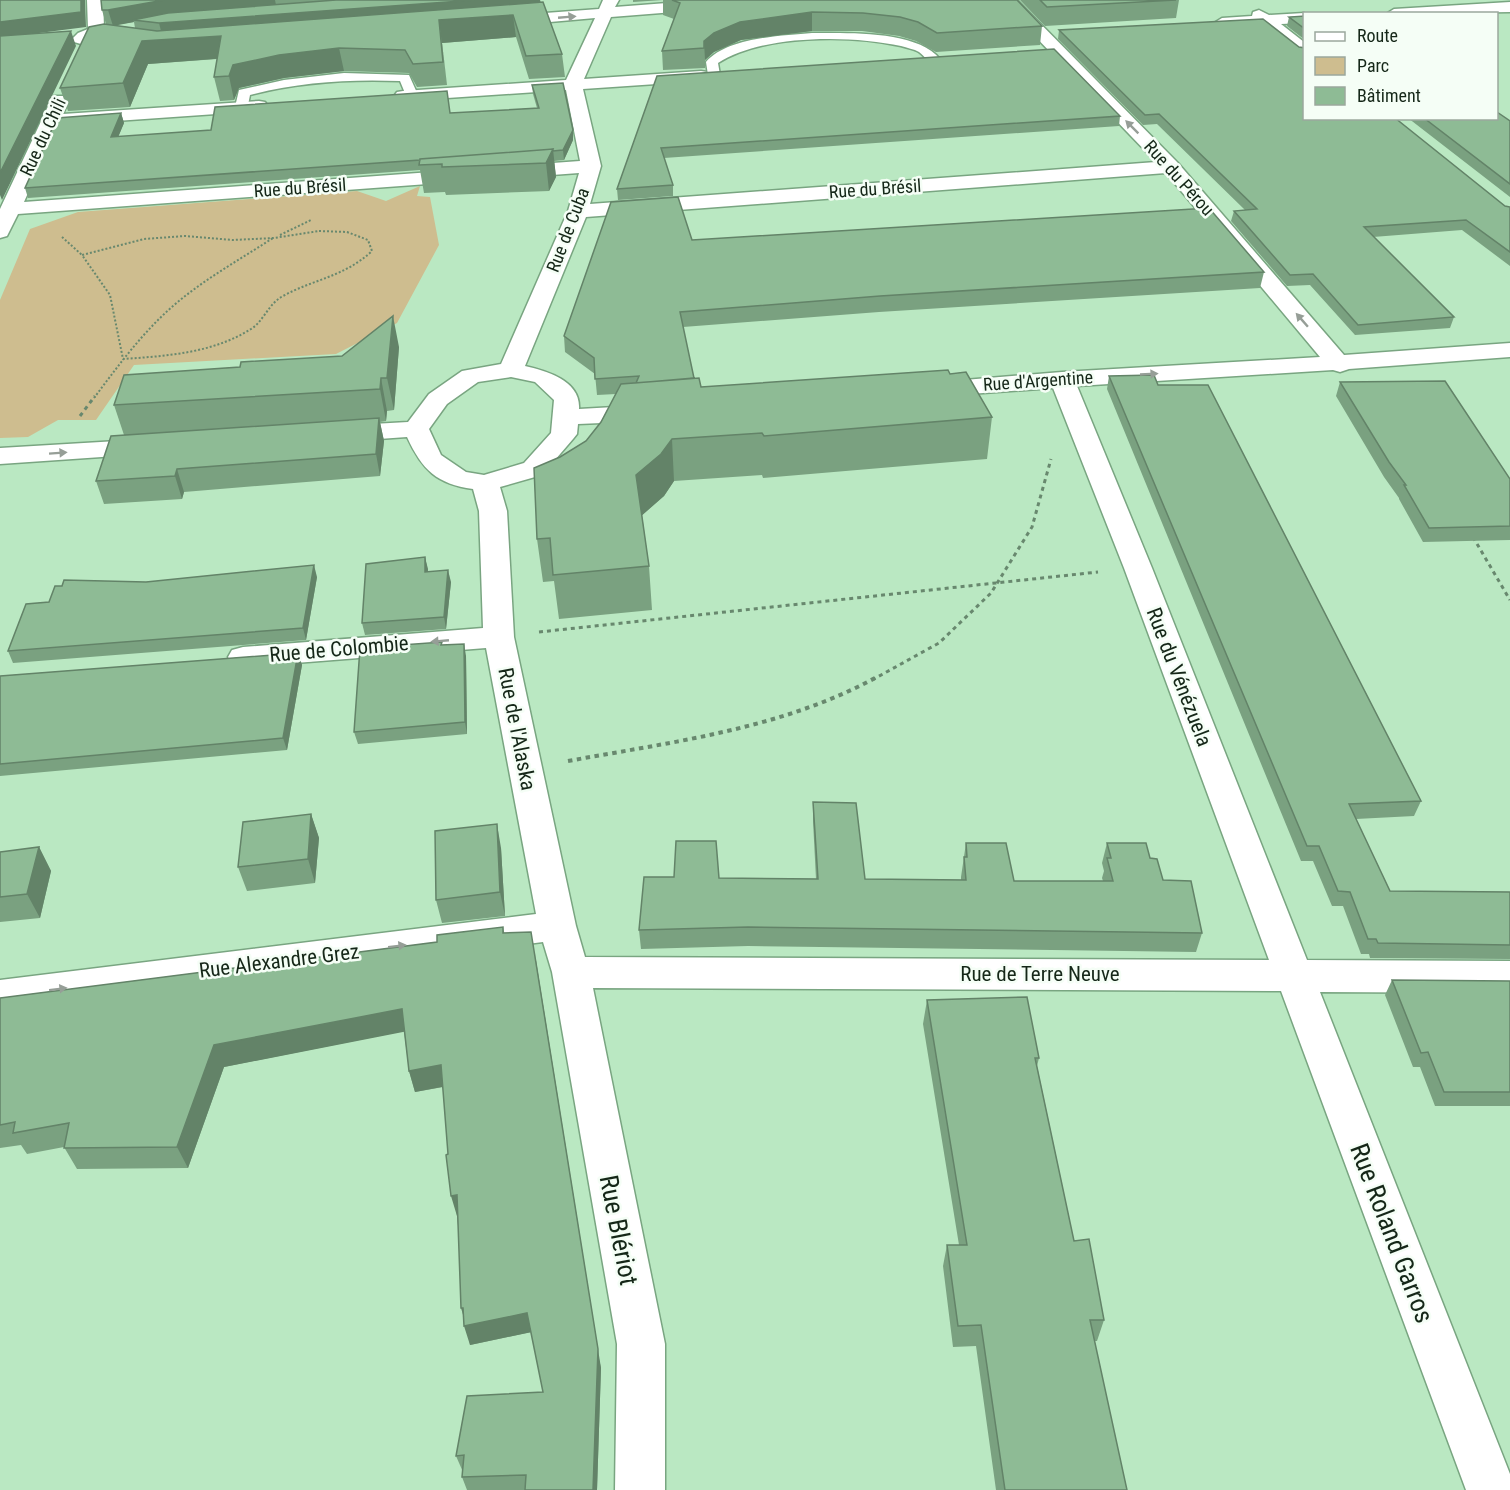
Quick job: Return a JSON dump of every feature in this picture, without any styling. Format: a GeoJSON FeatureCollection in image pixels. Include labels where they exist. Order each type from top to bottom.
{"type":"FeatureCollection","features":[{"type":"Feature","properties":{"kind":"street"},"geometry":{"type":"LineString","coordinates":[[91,40],[95,0]]}},
{"type":"Feature","properties":{"kind":"street"},"geometry":{"type":"LineString","coordinates":[[490,22],[609,7],[763,0]]}},
{"type":"Feature","properties":{"kind":"street","name":"Rue du Pérou"},"geometry":{"type":"LineString","coordinates":[[1008,0],[1052,38],[1171,167],[1340,365]]}},
{"type":"Feature","properties":{"kind":"street"},"geometry":{"type":"LineString","coordinates":[[573,84],[609,7]]}},
{"type":"Feature","properties":{"kind":"street"},"geometry":{"type":"LineString","coordinates":[[1249,7],[1303,49]]}},
{"type":"Feature","properties":{"kind":"street"},"geometry":{"type":"LineString","coordinates":[[1428,12],[1510,7]]}},
{"type":"Feature","properties":{"kind":"street"},"geometry":{"type":"LineString","coordinates":[[1208,24],[1303,18]]}},
{"type":"Feature","properties":{"kind":"street"},"geometry":{"type":"LineString","coordinates":[[91,40],[133,30]]}},
{"type":"Feature","properties":{"kind":"street"},"geometry":{"type":"LineString","coordinates":[[1034,52],[1052,38]]}},
{"type":"Feature","properties":{"kind":"street"},"geometry":{"type":"LineString","coordinates":[[91,40],[142,43]]}},
{"type":"Feature","properties":{"kind":"street"},"geometry":{"type":"LineString","coordinates":[[899,62],[956,58]]}},
{"type":"Feature","properties":{"kind":"street"},"geometry":{"type":"LineString","coordinates":[[389,97],[720,74]]}},
{"type":"Feature","properties":{"kind":"street","name":"Rue de Cuba"},"geometry":{"type":"LineString","coordinates":[[512,370],[525,332],[578,211],[591,166],[573,84]]}},
{"type":"Feature","properties":{"kind":"street","name":"Rue du Chili"},"geometry":{"type":"LineString","coordinates":[[0,232],[66,88]]}},
{"type":"Feature","properties":{"kind":"street"},"geometry":{"type":"LineString","coordinates":[[51,120],[276,104]]}},
{"type":"Feature","properties":{"kind":"street","name":"Rue du Brésil"},"geometry":{"type":"LineString","coordinates":[[10,209],[591,166]]}},
{"type":"Feature","properties":{"kind":"street","name":"Rue du Brésil"},"geometry":{"type":"LineString","coordinates":[[578,211],[1171,167]]}},
{"type":"Feature","properties":{"kind":"street","name":"Rue d'Argentine"},"geometry":{"type":"LineString","coordinates":[[909,392],[1062,379],[1340,365],[1510,350]]}},
{"type":"Feature","properties":{"kind":"street"},"geometry":{"type":"LineString","coordinates":[[310,436],[416,429],[438,399],[471,376],[512,370],[543,377],[567,399],[564,434],[533,469],[485,483],[458,479],[430,459],[416,429]]}},
{"type":"Feature","properties":{"kind":"street","name":"Rue du Vénézuela"},"geometry":{"type":"LineString","coordinates":[[1062,379],[1138,568],[1293,975]]}},
{"type":"Feature","properties":{"kind":"street"},"geometry":{"type":"LineString","coordinates":[[567,417],[673,411]]}},
{"type":"Feature","properties":{"kind":"street"},"geometry":{"type":"LineString","coordinates":[[0,456],[170,445]]}},
{"type":"Feature","properties":{"kind":"street","name":"Rue de l'Alaska"},"geometry":{"type":"LineString","coordinates":[[485,483],[493,511],[499,637],[558,926],[571,972]]}},
{"type":"Feature","properties":{"kind":"street","name":"Rue de Colombie"},"geometry":{"type":"LineString","coordinates":[[214,659],[499,637]]}},
{"type":"Feature","properties":{"kind":"street","name":"Rue Alexandre Grez"},"geometry":{"type":"LineString","coordinates":[[0,996],[558,926]]}},
{"type":"Feature","properties":{"kind":"street","name":"Rue de Terre Neuve"},"geometry":{"type":"LineString","coordinates":[[571,972],[1510,977]]}},
{"type":"Feature","properties":{"kind":"street","name":"Rue Blériot"},"geometry":{"type":"LineString","coordinates":[[571,972],[640,1344],[640,1490]]}},
{"type":"Feature","properties":{"kind":"street","name":"Rue Roland Garros"},"geometry":{"type":"LineString","coordinates":[[1293,975],[1491,1490]]}},
{"type":"Feature","properties":{"kind":"lane"},"geometry":{"type":"LineString","coordinates":[[720,74],[712,62],[718,55],[748,45],[800,37],[868,37],[922,48],[934,59]]}},
{"type":"Feature","properties":{"kind":"lane"},"geometry":{"type":"LineString","coordinates":[[242,107],[244,93],[274,84],[334,77],[405,78],[412,95]]}},
{"type":"Feature","properties":{"kind":"path"},"geometry":{"type":"LineString","coordinates":[[10,209],[51,227],[82,255],[110,295],[123,359]]}},
{"type":"Feature","properties":{"kind":"path"},"geometry":{"type":"LineString","coordinates":[[52,453],[123,359],[164,314],[215,275],[274,238],[320,216]]}},
{"type":"Feature","properties":{"kind":"path"},"geometry":{"type":"LineString","coordinates":[[82,255],[144,239],[185,236],[233,240],[274,238],[319,231],[347,232],[368,240],[372,251],[358,265],[328,280],[284,295],[268,306],[255,326],[221,345],[179,355],[123,359]]}},
{"type":"Feature","properties":{"kind":"path"},"geometry":{"type":"LineString","coordinates":[[526,769],[746,728],[853,690],[939,643],[991,593],[1032,527],[1053,454]]}},
{"type":"Feature","properties":{"kind":"path"},"geometry":{"type":"LineString","coordinates":[[1472,535],[1510,600]]}},
{"type":"Feature","properties":{"kind":"path"},"geometry":{"type":"LineString","coordinates":[[499,637],[1138,568]]}},
{"type":"Feature","properties":{"kind":"green space"},"geometry":{"type":"Polygon","coordinates":[[[420,186],[417,196],[430,197],[439,245],[397,323],[336,354],[134,365],[96,420],[58,420],[28,437],[0,438],[0,300],[30,229],[78,212],[357,191],[386,201],[420,186]]]}},
{"type":"Feature","properties":{"kind":"building"},"geometry":{"type":"Polygon","coordinates":[[[0,0],[81,0],[81,12],[0,22],[0,0]]]}},
{"type":"Feature","properties":{"kind":"building"},"geometry":{"type":"Polygon","coordinates":[[[101,0],[164,0],[102,10],[101,0]]]}},
{"type":"Feature","properties":{"kind":"building"},"geometry":{"type":"Polygon","coordinates":[[[336,0],[475,0],[159,23],[133,20],[168,13],[336,0]]]}},
{"type":"Feature","properties":{"kind":"building"},"geometry":{"type":"Polygon","coordinates":[[[672,0],[1017,0],[1042,26],[937,33],[918,22],[900,17],[863,13],[812,12],[740,22],[714,33],[704,41],[704,48],[662,51],[680,3],[672,0]]]}},
{"type":"Feature","properties":{"kind":"building"},"geometry":{"type":"Polygon","coordinates":[[[1040,0],[1176,0],[1047,7],[1040,0]]]}},
{"type":"Feature","properties":{"kind":"building"},"geometry":{"type":"Polygon","coordinates":[[[543,2],[562,54],[526,56],[513,15],[439,20],[443,62],[413,64],[405,50],[339,48],[279,55],[233,65],[229,76],[214,77],[221,36],[142,41],[123,83],[60,88],[89,27],[104,24],[157,31],[543,2]]]}},
{"type":"Feature","properties":{"kind":"building"},"geometry":{"type":"Polygon","coordinates":[[[1303,16],[1303,28],[1289,17],[1303,16]]]}},
{"type":"Feature","properties":{"kind":"building"},"geometry":{"type":"Polygon","coordinates":[[[1263,19],[1303,48],[1303,120],[1398,120],[1505,206],[1510,207],[1510,252],[1466,220],[1364,227],[1454,317],[1358,325],[1313,274],[1290,275],[1234,211],[1257,209],[1159,114],[1145,115],[1059,30],[1263,19]]]}},
{"type":"Feature","properties":{"kind":"building"},"geometry":{"type":"Polygon","coordinates":[[[71,31],[0,173],[0,36],[71,31]]]}},
{"type":"Feature","properties":{"kind":"building"},"geometry":{"type":"Polygon","coordinates":[[[1054,49],[1120,116],[661,148],[673,185],[617,189],[657,76],[1054,49]]]}},
{"type":"Feature","properties":{"kind":"building"},"geometry":{"type":"Polygon","coordinates":[[[563,83],[573,130],[563,150],[25,188],[57,118],[121,113],[111,137],[211,130],[215,107],[447,91],[450,113],[539,108],[532,85],[563,83]]]}},
{"type":"Feature","properties":{"kind":"building"},"geometry":{"type":"Polygon","coordinates":[[[1498,113],[1510,121],[1510,184],[1427,120],[1498,120],[1498,113]]]}},
{"type":"Feature","properties":{"kind":"building"},"geometry":{"type":"Polygon","coordinates":[[[553,149],[546,163],[442,167],[442,164],[419,165],[420,159],[553,149]]]}},
{"type":"Feature","properties":{"kind":"building"},"geometry":{"type":"Polygon","coordinates":[[[678,197],[692,240],[1209,208],[1264,272],[880,296],[680,312],[694,378],[636,383],[639,376],[595,379],[594,358],[564,336],[611,202],[678,197]]]}},
{"type":"Feature","properties":{"kind":"building"},"geometry":{"type":"Polygon","coordinates":[[[393,316],[387,378],[381,378],[380,389],[114,405],[124,375],[240,367],[241,362],[342,356],[393,316]]]}},
{"type":"Feature","properties":{"kind":"building"},"geometry":{"type":"Polygon","coordinates":[[[948,370],[950,374],[966,372],[992,417],[764,436],[762,433],[672,439],[661,454],[636,475],[649,566],[553,575],[550,538],[537,539],[534,468],[560,457],[586,441],[601,422],[621,384],[699,378],[701,387],[948,370]]]}},
{"type":"Feature","properties":{"kind":"building"},"geometry":{"type":"Polygon","coordinates":[[[1154,375],[1158,385],[1208,385],[1421,801],[1349,804],[1390,891],[1510,892],[1510,945],[1378,943],[1376,939],[1368,939],[1350,892],[1338,891],[1319,846],[1307,846],[1109,376],[1154,375]]]}},
{"type":"Feature","properties":{"kind":"building"},"geometry":{"type":"Polygon","coordinates":[[[1445,381],[1510,479],[1510,526],[1429,528],[1404,485],[1406,485],[1389,462],[1340,382],[1445,381]]]}},
{"type":"Feature","properties":{"kind":"building"},"geometry":{"type":"Polygon","coordinates":[[[379,418],[376,454],[177,469],[175,476],[96,481],[111,436],[379,418]]]}},
{"type":"Feature","properties":{"kind":"building"},"geometry":{"type":"Polygon","coordinates":[[[425,557],[425,572],[448,570],[444,617],[362,623],[366,564],[425,557]]]}},
{"type":"Feature","properties":{"kind":"building"},"geometry":{"type":"Polygon","coordinates":[[[314,565],[303,628],[8,651],[26,604],[49,602],[55,586],[62,586],[64,580],[146,582],[314,565]]]}},
{"type":"Feature","properties":{"kind":"building"},"geometry":{"type":"Polygon","coordinates":[[[442,642],[441,645],[464,644],[465,722],[354,732],[360,648],[442,642]]]}},
{"type":"Feature","properties":{"kind":"building"},"geometry":{"type":"Polygon","coordinates":[[[298,653],[283,738],[0,764],[0,676],[298,653]]]}},
{"type":"Feature","properties":{"kind":"building"},"geometry":{"type":"Polygon","coordinates":[[[813,802],[856,803],[865,879],[966,880],[964,857],[967,857],[966,843],[1006,843],[1014,881],[1113,881],[1107,858],[1111,858],[1107,843],[1146,843],[1150,858],[1157,859],[1163,880],[1191,881],[1202,933],[748,927],[639,930],[644,877],[674,877],[676,841],[716,841],[719,878],[818,879],[813,802]]]}},
{"type":"Feature","properties":{"kind":"building"},"geometry":{"type":"Polygon","coordinates":[[[311,814],[308,859],[238,867],[243,822],[311,814]]]}},
{"type":"Feature","properties":{"kind":"building"},"geometry":{"type":"Polygon","coordinates":[[[497,824],[500,892],[436,900],[435,831],[497,824]]]}},
{"type":"Feature","properties":{"kind":"building"},"geometry":{"type":"Polygon","coordinates":[[[39,847],[27,894],[0,897],[0,852],[39,847]]]}},
{"type":"Feature","properties":{"kind":"building"},"geometry":{"type":"Polygon","coordinates":[[[503,927],[503,933],[531,932],[598,1349],[593,1490],[525,1490],[526,1475],[462,1477],[464,1455],[456,1456],[467,1396],[543,1392],[527,1313],[464,1326],[463,1308],[461,1308],[457,1195],[451,1196],[446,1155],[448,1154],[441,1065],[409,1071],[402,1009],[214,1045],[177,1147],[64,1148],[69,1123],[13,1133],[15,1122],[0,1125],[0,998],[437,942],[437,935],[503,927]]]}},
{"type":"Feature","properties":{"kind":"building"},"geometry":{"type":"Polygon","coordinates":[[[1392,980],[1510,981],[1510,1092],[1444,1092],[1428,1052],[1421,1053],[1392,980]]]}},
{"type":"Feature","properties":{"kind":"building"},"geometry":{"type":"Polygon","coordinates":[[[1027,997],[1039,1058],[1035,1058],[1074,1241],[1089,1239],[1104,1320],[1090,1320],[1127,1490],[1005,1490],[981,1325],[958,1326],[947,1245],[967,1245],[927,1000],[1027,997]]]}}]}
